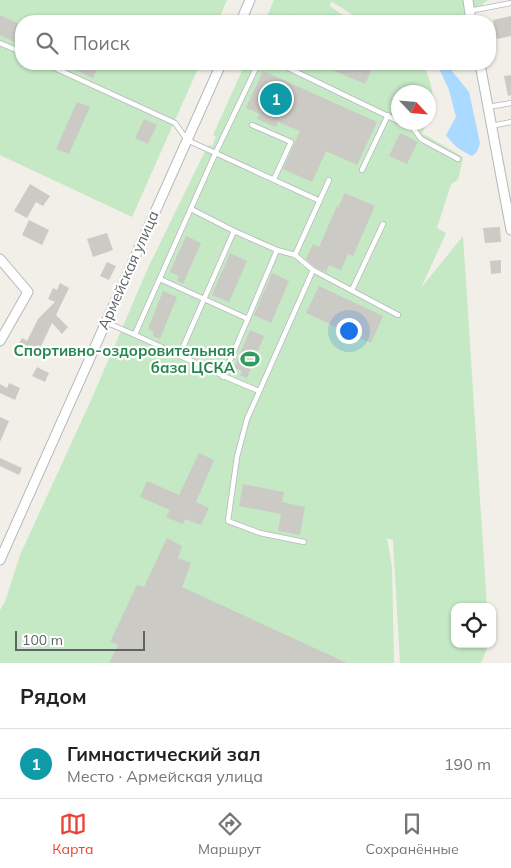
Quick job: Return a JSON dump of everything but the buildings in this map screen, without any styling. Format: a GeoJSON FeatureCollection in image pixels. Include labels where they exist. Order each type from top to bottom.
{"type":"FeatureCollection","features":[{"type":"Feature","properties":{"kind":"street"},"geometry":{"type":"LineString","coordinates":[[244,15],[250,0]]}},
{"type":"Feature","properties":{"kind":"street"},"geometry":{"type":"LineString","coordinates":[[468,0],[470,15]]}},
{"type":"Feature","properties":{"kind":"street","name":"Армейская улица"},"geometry":{"type":"LineString","coordinates":[[0,560],[219,70]]}},
{"type":"Feature","properties":{"kind":"street"},"geometry":{"type":"LineString","coordinates":[[481,70],[511,230]]}},
{"type":"Feature","properties":{"kind":"street"},"geometry":{"type":"LineString","coordinates":[[0,259],[28,292],[0,341]]}},
{"type":"Feature","properties":{"kind":"lane"},"geometry":{"type":"LineString","coordinates":[[469,11],[511,3]]}},
{"type":"Feature","properties":{"kind":"lane"},"geometry":{"type":"LineString","coordinates":[[0,42],[15,49]]}},
{"type":"Feature","properties":{"kind":"lane"},"geometry":{"type":"LineString","coordinates":[[59,70],[175,123],[187,140],[320,200]]}},
{"type":"Feature","properties":{"kind":"lane"},"geometry":{"type":"LineString","coordinates":[[135,334],[216,152],[255,70]]}},
{"type":"Feature","properties":{"kind":"lane"},"geometry":{"type":"LineString","coordinates":[[293,70],[391,117]]}},
{"type":"Feature","properties":{"kind":"lane"},"geometry":{"type":"LineString","coordinates":[[488,107],[511,103]]}},
{"type":"Feature","properties":{"kind":"lane"},"geometry":{"type":"LineString","coordinates":[[362,170],[388,115]]}},
{"type":"Feature","properties":{"kind":"lane"},"geometry":{"type":"LineString","coordinates":[[491,126],[511,122]]}},
{"type":"Feature","properties":{"kind":"lane"},"geometry":{"type":"LineString","coordinates":[[252,125],[291,142],[274,179]]}},
{"type":"Feature","properties":{"kind":"lane"},"geometry":{"type":"LineString","coordinates":[[414,130],[421,139],[458,159]]}},
{"type":"Feature","properties":{"kind":"lane"},"geometry":{"type":"LineString","coordinates":[[295,256],[329,180]]}},
{"type":"Feature","properties":{"kind":"lane"},"geometry":{"type":"LineString","coordinates":[[191,209],[234,231],[295,256],[313,270],[398,315]]}},
{"type":"Feature","properties":{"kind":"lane"},"geometry":{"type":"LineString","coordinates":[[352,290],[383,224]]}},
{"type":"Feature","properties":{"kind":"lane"},"geometry":{"type":"LineString","coordinates":[[179,356],[234,231]]}},
{"type":"Feature","properties":{"kind":"lane"},"geometry":{"type":"LineString","coordinates":[[223,377],[277,250]]}},
{"type":"Feature","properties":{"kind":"lane"},"geometry":{"type":"LineString","coordinates":[[304,542],[260,533],[228,521],[237,457],[247,418],[313,270]]}},
{"type":"Feature","properties":{"kind":"lane"},"geometry":{"type":"LineString","coordinates":[[160,279],[248,319]]}},
{"type":"Feature","properties":{"kind":"lane"},"geometry":{"type":"LineString","coordinates":[[105,322],[135,334],[223,377],[259,391]]}},
{"type":"Feature","properties":{"kind":"green space"},"geometry":{"type":"Polygon","coordinates":[[[0,0],[227,0],[221,15],[15,15],[15,70],[197,70],[132,217],[0,155],[0,0]]]}},
{"type":"Feature","properties":{"kind":"green space"},"geometry":{"type":"Polygon","coordinates":[[[274,0],[488,0],[470,15],[353,15],[331,1],[330,6],[343,15],[268,15],[274,0]]]}},
{"type":"Feature","properties":{"kind":"green space","name":"Спортивно-оздоровительная база ЦСКА"},"geometry":{"type":"Polygon","coordinates":[[[242,70],[426,70],[430,85],[391,85],[391,130],[424,130],[422,133],[463,157],[458,180],[451,184],[437,228],[446,233],[421,288],[463,236],[487,603],[451,603],[451,648],[487,648],[481,663],[400,663],[393,540],[387,538],[392,567],[394,663],[0,663],[0,610],[5,602],[20,555],[92,398],[148,268],[208,145],[212,146],[216,137],[213,135],[242,70]]]}},
{"type":"Feature","properties":{"kind":"water"},"geometry":{"type":"Polygon","coordinates":[[[440,70],[452,70],[469,92],[480,143],[477,152],[472,156],[451,142],[446,135],[456,117],[449,90],[440,70]]]}},
{"type":"Feature","properties":{"kind":"place","name":"Гимнастический зал"},"geometry":{"type":"Point","coordinates":[276,99]}},
{"type":"Feature","properties":{"kind":"place","name":"Спортивно-оздоровительная база ЦСКА"},"geometry":{"type":"Point","coordinates":[250,359]}}]}
